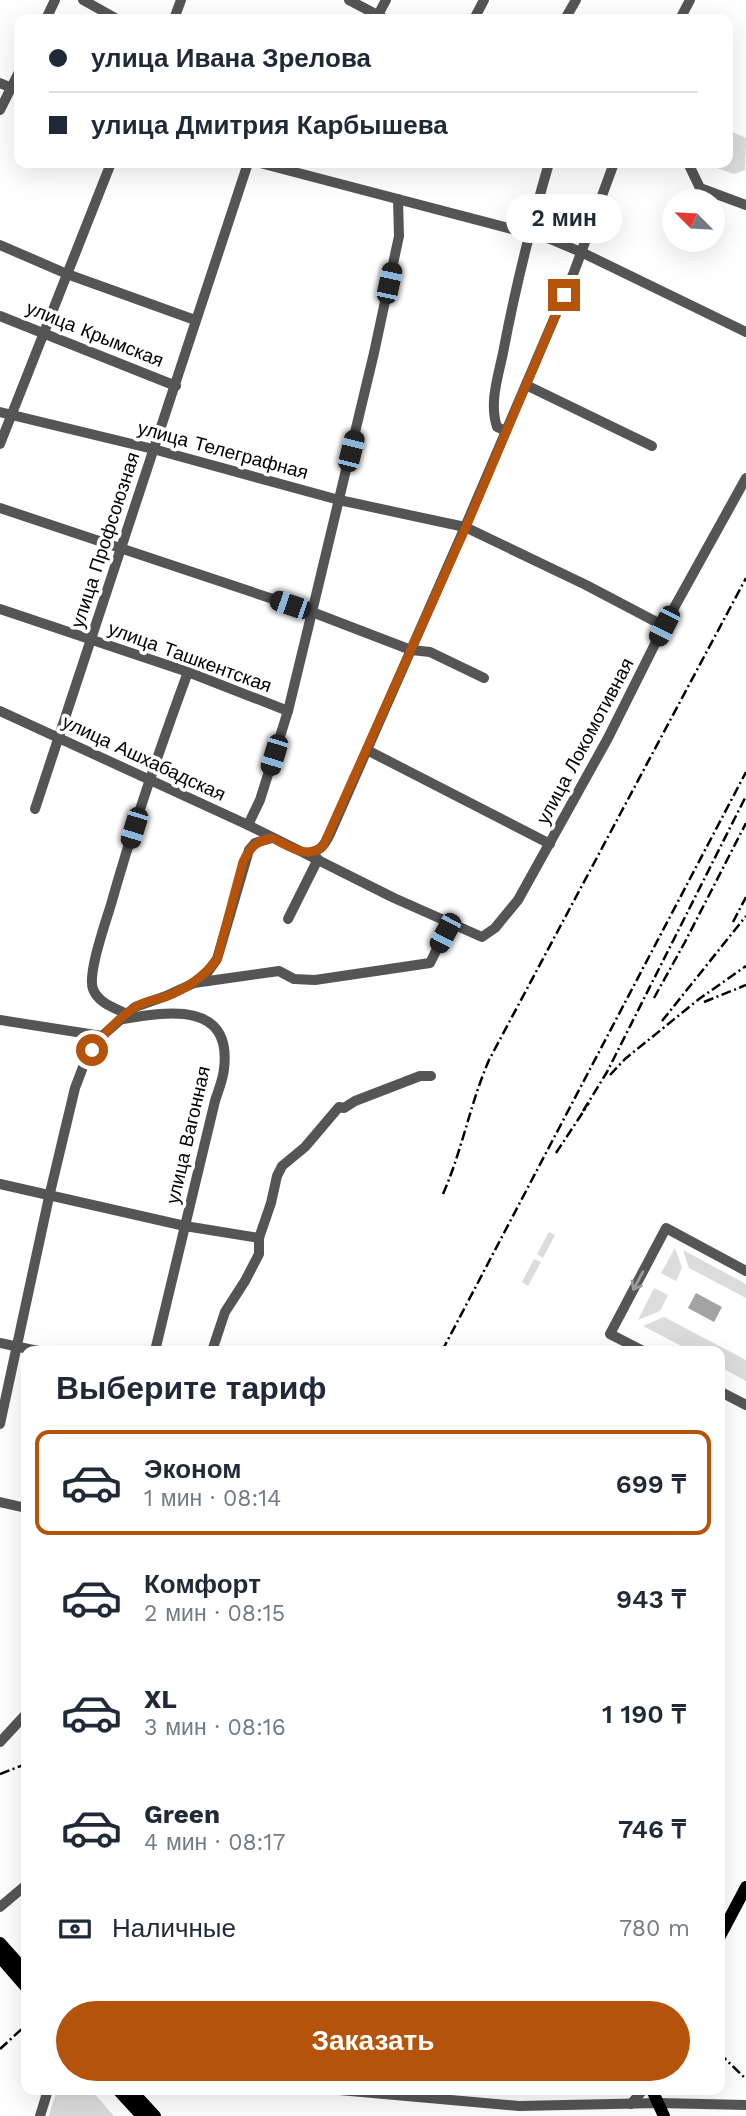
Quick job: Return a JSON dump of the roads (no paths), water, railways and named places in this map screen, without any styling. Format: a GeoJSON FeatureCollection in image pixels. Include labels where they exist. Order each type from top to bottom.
{"type":"FeatureCollection","features":[{"type":"Feature","properties":{"kind":"main road"},"geometry":{"type":"LineString","coordinates":[[725,1926],[746,1886]]}},
{"type":"Feature","properties":{"kind":"main road"},"geometry":{"type":"LineString","coordinates":[[0,1943],[21,1966]]}},
{"type":"Feature","properties":{"kind":"main road"},"geometry":{"type":"LineString","coordinates":[[0,1958],[21,1981]]}},
{"type":"Feature","properties":{"kind":"main road"},"geometry":{"type":"LineString","coordinates":[[123,2095],[142,2116]]}},
{"type":"Feature","properties":{"kind":"main road"},"geometry":{"type":"LineString","coordinates":[[136,2095],[155,2116]]}},
{"type":"Feature","properties":{"kind":"main road"},"geometry":{"type":"LineString","coordinates":[[654,2095],[664,2116]]}},
{"type":"Feature","properties":{"kind":"street"},"geometry":{"type":"LineString","coordinates":[[83,0],[108,14]]}},
{"type":"Feature","properties":{"kind":"street"},"geometry":{"type":"LineString","coordinates":[[349,0],[376,14]]}},
{"type":"Feature","properties":{"kind":"street"},"geometry":{"type":"LineString","coordinates":[[0,110],[14,91]]}},
{"type":"Feature","properties":{"kind":"street"},"geometry":{"type":"LineString","coordinates":[[0,444],[5,413],[43,332],[109,168]]}},
{"type":"Feature","properties":{"kind":"street","name":"улица Профсоюзная"},"geometry":{"type":"LineString","coordinates":[[35,809],[246,168]]}},
{"type":"Feature","properties":{"kind":"street"},"geometry":{"type":"LineString","coordinates":[[279,168],[581,252],[746,332]]}},
{"type":"Feature","properties":{"kind":"street"},"geometry":{"type":"LineString","coordinates":[[506,431],[497,427],[493,415],[494,400],[510,315],[548,168]]}},
{"type":"Feature","properties":{"kind":"street"},"geometry":{"type":"LineString","coordinates":[[306,853],[316,852],[327,840],[466,527],[581,252],[612,168]]}},
{"type":"Feature","properties":{"kind":"street"},"geometry":{"type":"LineString","coordinates":[[690,168],[701,188],[746,205]]}},
{"type":"Feature","properties":{"kind":"street"},"geometry":{"type":"LineString","coordinates":[[248,825],[260,800],[288,710],[339,500],[399,236],[398,199]]}},
{"type":"Feature","properties":{"kind":"street"},"geometry":{"type":"LineString","coordinates":[[0,245],[67,274],[195,320]]}},
{"type":"Feature","properties":{"kind":"street","name":"улица Крымская"},"geometry":{"type":"LineString","coordinates":[[0,316],[176,386]]}},
{"type":"Feature","properties":{"kind":"street"},"geometry":{"type":"LineString","coordinates":[[526,385],[652,446]]}},
{"type":"Feature","properties":{"kind":"street","name":"улица Телеграфная"},"geometry":{"type":"LineString","coordinates":[[5,413],[153,449],[339,500],[466,527],[664,626]]}},
{"type":"Feature","properties":{"kind":"street","name":"улица Локомотивная"},"geometry":{"type":"LineString","coordinates":[[450,923],[482,937],[495,928],[518,900],[608,738],[664,626],[746,478]]}},
{"type":"Feature","properties":{"kind":"street"},"geometry":{"type":"LineString","coordinates":[[0,508],[312,612],[411,650],[430,652],[484,678]]}},
{"type":"Feature","properties":{"kind":"street","name":"улица Ташкентская"},"geometry":{"type":"LineString","coordinates":[[0,609],[188,672],[288,710]]}},
{"type":"Feature","properties":{"kind":"street"},"geometry":{"type":"LineString","coordinates":[[123,1017],[94,992],[91,981],[148,779],[188,672]]}},
{"type":"Feature","properties":{"kind":"street","name":"улица Ашхабадская"},"geometry":{"type":"LineString","coordinates":[[0,710],[306,853]]}},
{"type":"Feature","properties":{"kind":"street"},"geometry":{"type":"LineString","coordinates":[[367,750],[550,844]]}},
{"type":"Feature","properties":{"kind":"street"},"geometry":{"type":"LineString","coordinates":[[0,1424],[75,1088],[92,1050],[102,1036],[135,1007],[192,984],[207,973],[217,959],[248,850],[255,844],[272,838]]}},
{"type":"Feature","properties":{"kind":"street"},"geometry":{"type":"LineString","coordinates":[[192,984],[279,971],[294,979],[315,980],[429,963],[450,923],[306,853]]}},
{"type":"Feature","properties":{"kind":"street"},"geometry":{"type":"LineString","coordinates":[[288,919],[318,859]]}},
{"type":"Feature","properties":{"kind":"street","name":"улица Вагонная"},"geometry":{"type":"LineString","coordinates":[[123,1017],[193,1014],[214,1024],[223,1039],[224,1070],[156,1346]]}},
{"type":"Feature","properties":{"kind":"street"},"geometry":{"type":"LineString","coordinates":[[0,1020],[102,1036]]}},
{"type":"Feature","properties":{"kind":"street"},"geometry":{"type":"LineString","coordinates":[[214,1346],[225,1312],[259,1254],[259,1238],[282,1166],[305,1147],[339,1107],[344,1108],[355,1101],[421,1076],[431,1076]]}},
{"type":"Feature","properties":{"kind":"street"},"geometry":{"type":"LineString","coordinates":[[0,1184],[185,1226],[259,1238]]}},
{"type":"Feature","properties":{"kind":"street"},"geometry":{"type":"LineString","coordinates":[[633,1346],[610,1334],[666,1228],[746,1271]]}},
{"type":"Feature","properties":{"kind":"street"},"geometry":{"type":"LineString","coordinates":[[0,1342],[21,1347]]}},
{"type":"Feature","properties":{"kind":"street"},"geometry":{"type":"LineString","coordinates":[[725,1394],[746,1405]]}},
{"type":"Feature","properties":{"kind":"street"},"geometry":{"type":"LineString","coordinates":[[0,1502],[21,1506]]}},
{"type":"Feature","properties":{"kind":"street"},"geometry":{"type":"LineString","coordinates":[[0,1742],[21,1719]]}},
{"type":"Feature","properties":{"kind":"street"},"geometry":{"type":"LineString","coordinates":[[0,1908],[21,1889]]}},
{"type":"Feature","properties":{"kind":"street"},"geometry":{"type":"LineString","coordinates":[[40,2116],[46,2095]]}},
{"type":"Feature","properties":{"kind":"street"},"geometry":{"type":"LineString","coordinates":[[395,2095],[519,2106],[658,2103],[746,2105]]}},
{"type":"Feature","properties":{"kind":"street"},"geometry":{"type":"LineString","coordinates":[[631,2104],[639,2095]]}},
{"type":"Feature","properties":{"kind":"street"},"geometry":{"type":"LineString","coordinates":[[671,2116],[682,2104]]}},
{"type":"Feature","properties":{"kind":"railway"},"geometry":{"type":"LineString","coordinates":[[443,1194],[489,1060],[746,578]]}},
{"type":"Feature","properties":{"kind":"railway"},"geometry":{"type":"LineString","coordinates":[[445,1346],[746,772]]}},
{"type":"Feature","properties":{"kind":"railway"},"geometry":{"type":"LineString","coordinates":[[583,1111],[607,1072],[746,796]]}},
{"type":"Feature","properties":{"kind":"railway"},"geometry":{"type":"LineString","coordinates":[[654,998],[746,823]]}},
{"type":"Feature","properties":{"kind":"railway"},"geometry":{"type":"LineString","coordinates":[[733,922],[746,897]]}},
{"type":"Feature","properties":{"kind":"railway"},"geometry":{"type":"LineString","coordinates":[[662,1021],[746,916]]}},
{"type":"Feature","properties":{"kind":"railway"},"geometry":{"type":"LineString","coordinates":[[610,1075],[625,1059],[699,999],[746,966]]}},
{"type":"Feature","properties":{"kind":"railway"},"geometry":{"type":"LineString","coordinates":[[704,1002],[746,985]]}},
{"type":"Feature","properties":{"kind":"railway"},"geometry":{"type":"LineString","coordinates":[[556,1153],[589,1103]]}},
{"type":"Feature","properties":{"kind":"railway"},"geometry":{"type":"LineString","coordinates":[[0,1774],[21,1766]]}},
{"type":"Feature","properties":{"kind":"railway"},"geometry":{"type":"LineString","coordinates":[[0,2049],[21,2030]]}},
{"type":"Feature","properties":{"kind":"railway"},"geometry":{"type":"LineString","coordinates":[[725,2059],[746,2079]]}}]}
